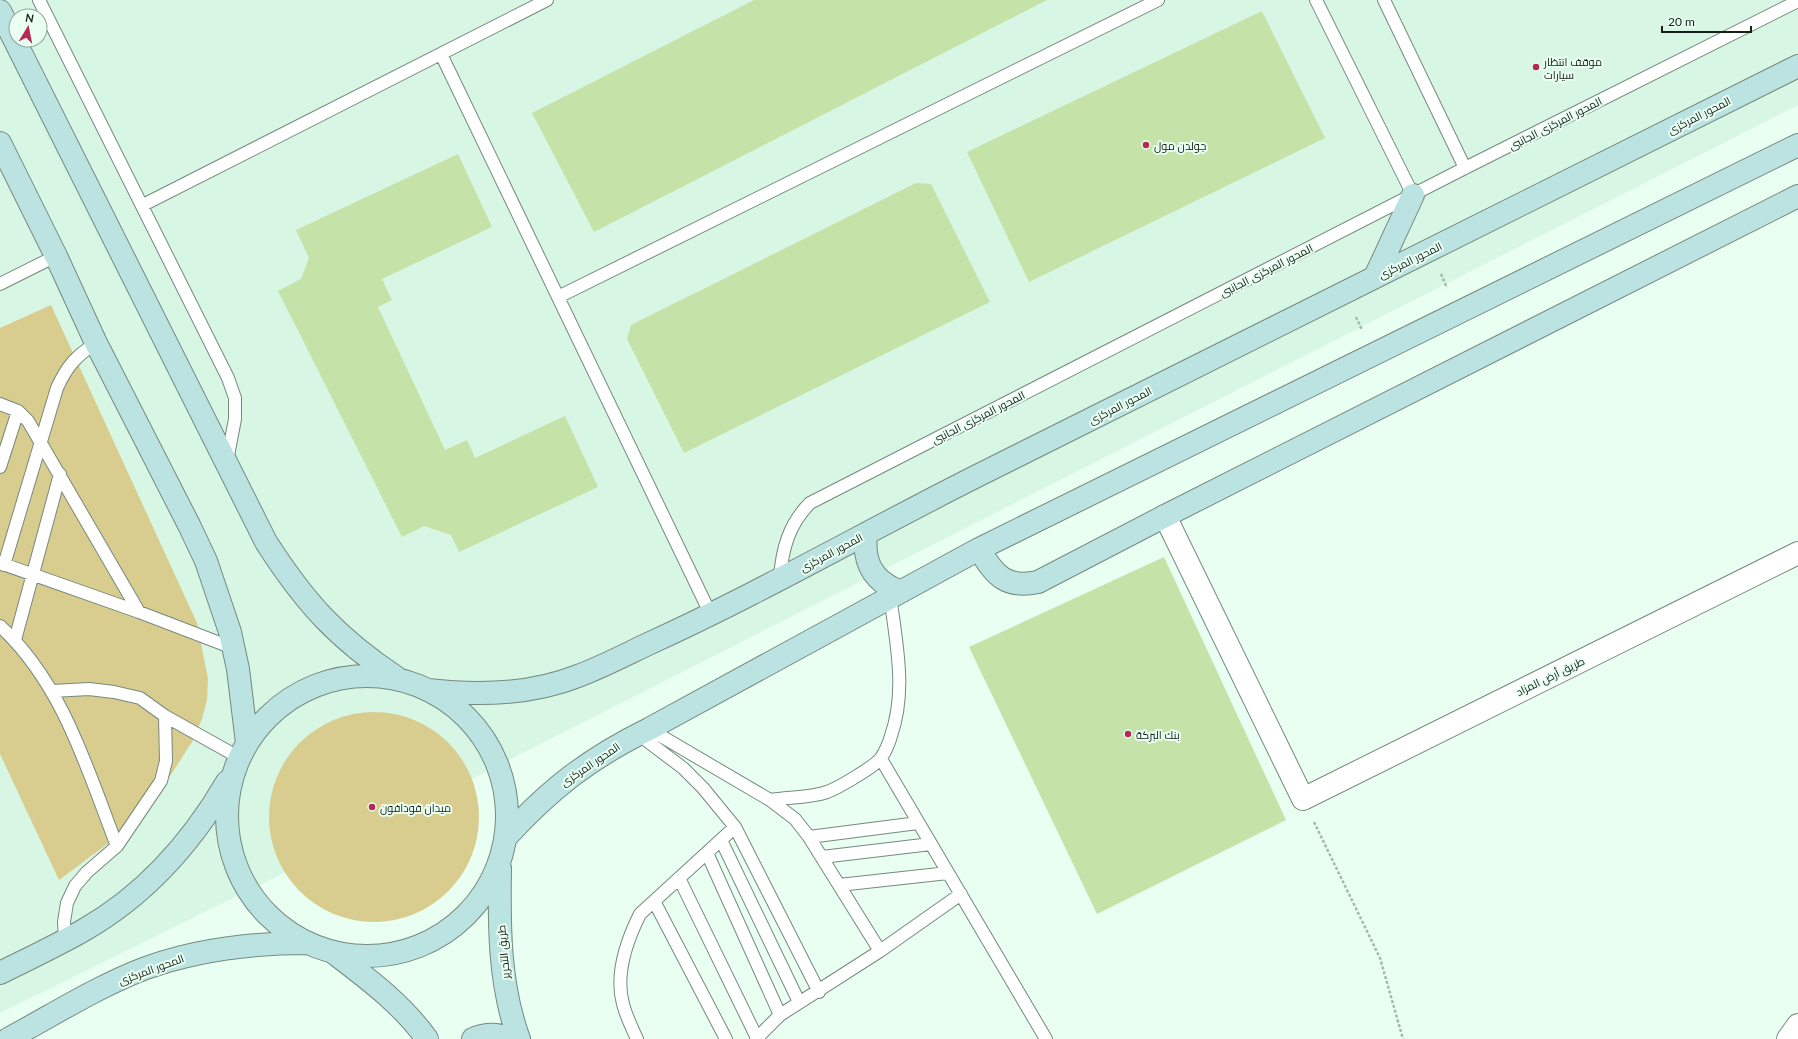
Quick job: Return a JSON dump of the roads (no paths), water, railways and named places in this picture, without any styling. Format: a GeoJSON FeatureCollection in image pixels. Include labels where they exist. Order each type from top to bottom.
{"type":"FeatureCollection","features":[{"type":"Feature","properties":{"kind":"main road"},"geometry":{"type":"LineString","coordinates":[[0,11],[227,461],[266,542],[287,575],[310,606],[338,634],[367,658],[400,680]]}},
{"type":"Feature","properties":{"kind":"main road","name":"المحور المركزى"},"geometry":{"type":"LineString","coordinates":[[428,690],[458,694],[488,694],[519,691],[548,685],[577,676],[711,615],[866,534],[1798,66]]}},
{"type":"Feature","properties":{"kind":"main road"},"geometry":{"type":"LineString","coordinates":[[0,143],[56,256],[96,343],[190,527],[206,561],[219,596],[233,648],[243,706],[240,757],[227,804],[228,838],[238,871],[255,901],[279,925],[308,943],[332,951],[369,956],[391,954],[420,946],[446,932],[469,913],[487,890],[500,863],[507,836],[508,806],[503,777],[491,750],[470,721],[454,705],[428,690],[400,680],[365,676],[330,681],[297,695],[269,716],[240,757],[212,808],[185,844],[155,876],[121,905],[84,930],[0,974]]}},
{"type":"Feature","properties":{"kind":"main road","name":"المحور المركزى"},"geometry":{"type":"LineString","coordinates":[[507,836],[546,795],[568,776],[616,745],[894,593],[979,549],[1798,145]]}},
{"type":"Feature","properties":{"kind":"main road"},"geometry":{"type":"LineString","coordinates":[[1376,277],[1413,195]]}},
{"type":"Feature","properties":{"kind":"main road"},"geometry":{"type":"LineString","coordinates":[[979,549],[989,567],[999,577],[1012,583],[1025,585],[1038,582],[1165,516],[1798,196]]}},
{"type":"Feature","properties":{"kind":"main road"},"geometry":{"type":"LineString","coordinates":[[866,534],[864,546],[870,569],[894,593]]}},
{"type":"Feature","properties":{"kind":"main road","name":"طريق التحرير"},"geometry":{"type":"LineString","coordinates":[[500,863],[501,949],[507,991],[519,1039]]}},
{"type":"Feature","properties":{"kind":"main road","name":"المحور المركزى"},"geometry":{"type":"LineString","coordinates":[[8,1039],[107,985],[145,968],[178,958],[226,947],[267,943],[308,943]]}},
{"type":"Feature","properties":{"kind":"main road"},"geometry":{"type":"LineString","coordinates":[[332,951],[378,986],[418,1027],[427,1039]]}},
{"type":"Feature","properties":{"kind":"main road"},"geometry":{"type":"LineString","coordinates":[[473,1039],[484,1035],[494,1034],[508,1039]]}},
{"type":"Feature","properties":{"kind":"street","name":"طريق أرض المزاد"},"geometry":{"type":"LineString","coordinates":[[1165,516],[1303,799],[1798,553]]}},
{"type":"Feature","properties":{"kind":"street"},"geometry":{"type":"LineString","coordinates":[[1788,1039],[1798,1025]]}},
{"type":"Feature","properties":{"kind":"lane"},"geometry":{"type":"LineString","coordinates":[[39,0],[143,205],[228,378],[235,398],[235,405],[232,441],[227,461]]}},
{"type":"Feature","properties":{"kind":"lane"},"geometry":{"type":"LineString","coordinates":[[143,205],[547,0]]}},
{"type":"Feature","properties":{"kind":"lane"},"geometry":{"type":"LineString","coordinates":[[558,297],[1158,0]]}},
{"type":"Feature","properties":{"kind":"lane"},"geometry":{"type":"LineString","coordinates":[[1316,0],[1413,195]]}},
{"type":"Feature","properties":{"kind":"lane"},"geometry":{"type":"LineString","coordinates":[[1384,0],[1465,168]]}},
{"type":"Feature","properties":{"kind":"lane","name":"المحور المركزى الجانبى"},"geometry":{"type":"LineString","coordinates":[[780,578],[784,546],[790,529],[798,514],[810,503],[1465,168],[1798,1]]}},
{"type":"Feature","properties":{"kind":"lane"},"geometry":{"type":"LineString","coordinates":[[441,54],[711,615]]}},
{"type":"Feature","properties":{"kind":"lane"},"geometry":{"type":"LineString","coordinates":[[0,284],[56,256]]}},
{"type":"Feature","properties":{"kind":"lane"},"geometry":{"type":"LineString","coordinates":[[96,343],[79,355],[65,370],[57,388],[41,444],[2,564],[139,612],[233,648]]}},
{"type":"Feature","properties":{"kind":"lane"},"geometry":{"type":"LineString","coordinates":[[0,404],[18,411],[28,421],[139,612]]}},
{"type":"Feature","properties":{"kind":"lane"},"geometry":{"type":"LineString","coordinates":[[0,467],[18,411]]}},
{"type":"Feature","properties":{"kind":"lane"},"geometry":{"type":"LineString","coordinates":[[15,640],[31,574],[60,474]]}},
{"type":"Feature","properties":{"kind":"lane"},"geometry":{"type":"LineString","coordinates":[[770,800],[808,796],[827,792],[844,784],[881,759],[896,724],[900,700],[901,676],[894,593]]}},
{"type":"Feature","properties":{"kind":"lane"},"geometry":{"type":"LineString","coordinates":[[0,626],[15,640],[52,691],[73,731],[117,846]]}},
{"type":"Feature","properties":{"kind":"lane"},"geometry":{"type":"LineString","coordinates":[[52,691],[90,689],[114,692],[140,698],[165,716],[240,757]]}},
{"type":"Feature","properties":{"kind":"lane"},"geometry":{"type":"LineString","coordinates":[[65,940],[64,922],[67,903],[75,886],[86,872],[117,846],[164,774],[166,761],[165,716]]}},
{"type":"Feature","properties":{"kind":"lane"},"geometry":{"type":"LineString","coordinates":[[643,731],[770,800],[795,819],[822,857],[880,951]]}},
{"type":"Feature","properties":{"kind":"lane"},"geometry":{"type":"LineString","coordinates":[[643,731],[704,788],[735,827],[818,992]]}},
{"type":"Feature","properties":{"kind":"lane"},"geometry":{"type":"LineString","coordinates":[[881,759],[1046,1039]]}},
{"type":"Feature","properties":{"kind":"lane"},"geometry":{"type":"LineString","coordinates":[[809,837],[918,822]]}},
{"type":"Feature","properties":{"kind":"lane"},"geometry":{"type":"LineString","coordinates":[[637,1039],[622,1004],[622,968],[631,931],[640,914],[735,827]]}},
{"type":"Feature","properties":{"kind":"lane"},"geometry":{"type":"LineString","coordinates":[[721,840],[799,1002]]}},
{"type":"Feature","properties":{"kind":"lane"},"geometry":{"type":"LineString","coordinates":[[822,857],[931,844]]}},
{"type":"Feature","properties":{"kind":"lane"},"geometry":{"type":"LineString","coordinates":[[707,853],[780,1015]]}},
{"type":"Feature","properties":{"kind":"lane"},"geometry":{"type":"LineString","coordinates":[[839,885],[948,873]]}},
{"type":"Feature","properties":{"kind":"lane"},"geometry":{"type":"LineString","coordinates":[[679,878],[756,1038],[780,1015],[880,951],[960,894]]}},
{"type":"Feature","properties":{"kind":"lane"},"geometry":{"type":"LineString","coordinates":[[654,901],[726,1039]]}},
{"type":"Feature","properties":{"kind":"place","name":"موقف انتظار سيارات"},"geometry":{"type":"Point","coordinates":[1536,67]}},
{"type":"Feature","properties":{"kind":"place","name":"جولدن مول"},"geometry":{"type":"Point","coordinates":[1146,145]}},
{"type":"Feature","properties":{"kind":"place","name":"بنك البركة"},"geometry":{"type":"Point","coordinates":[1128,734]}},
{"type":"Feature","properties":{"kind":"place","name":"ميدان فودافون"},"geometry":{"type":"Point","coordinates":[372,807]}}]}
